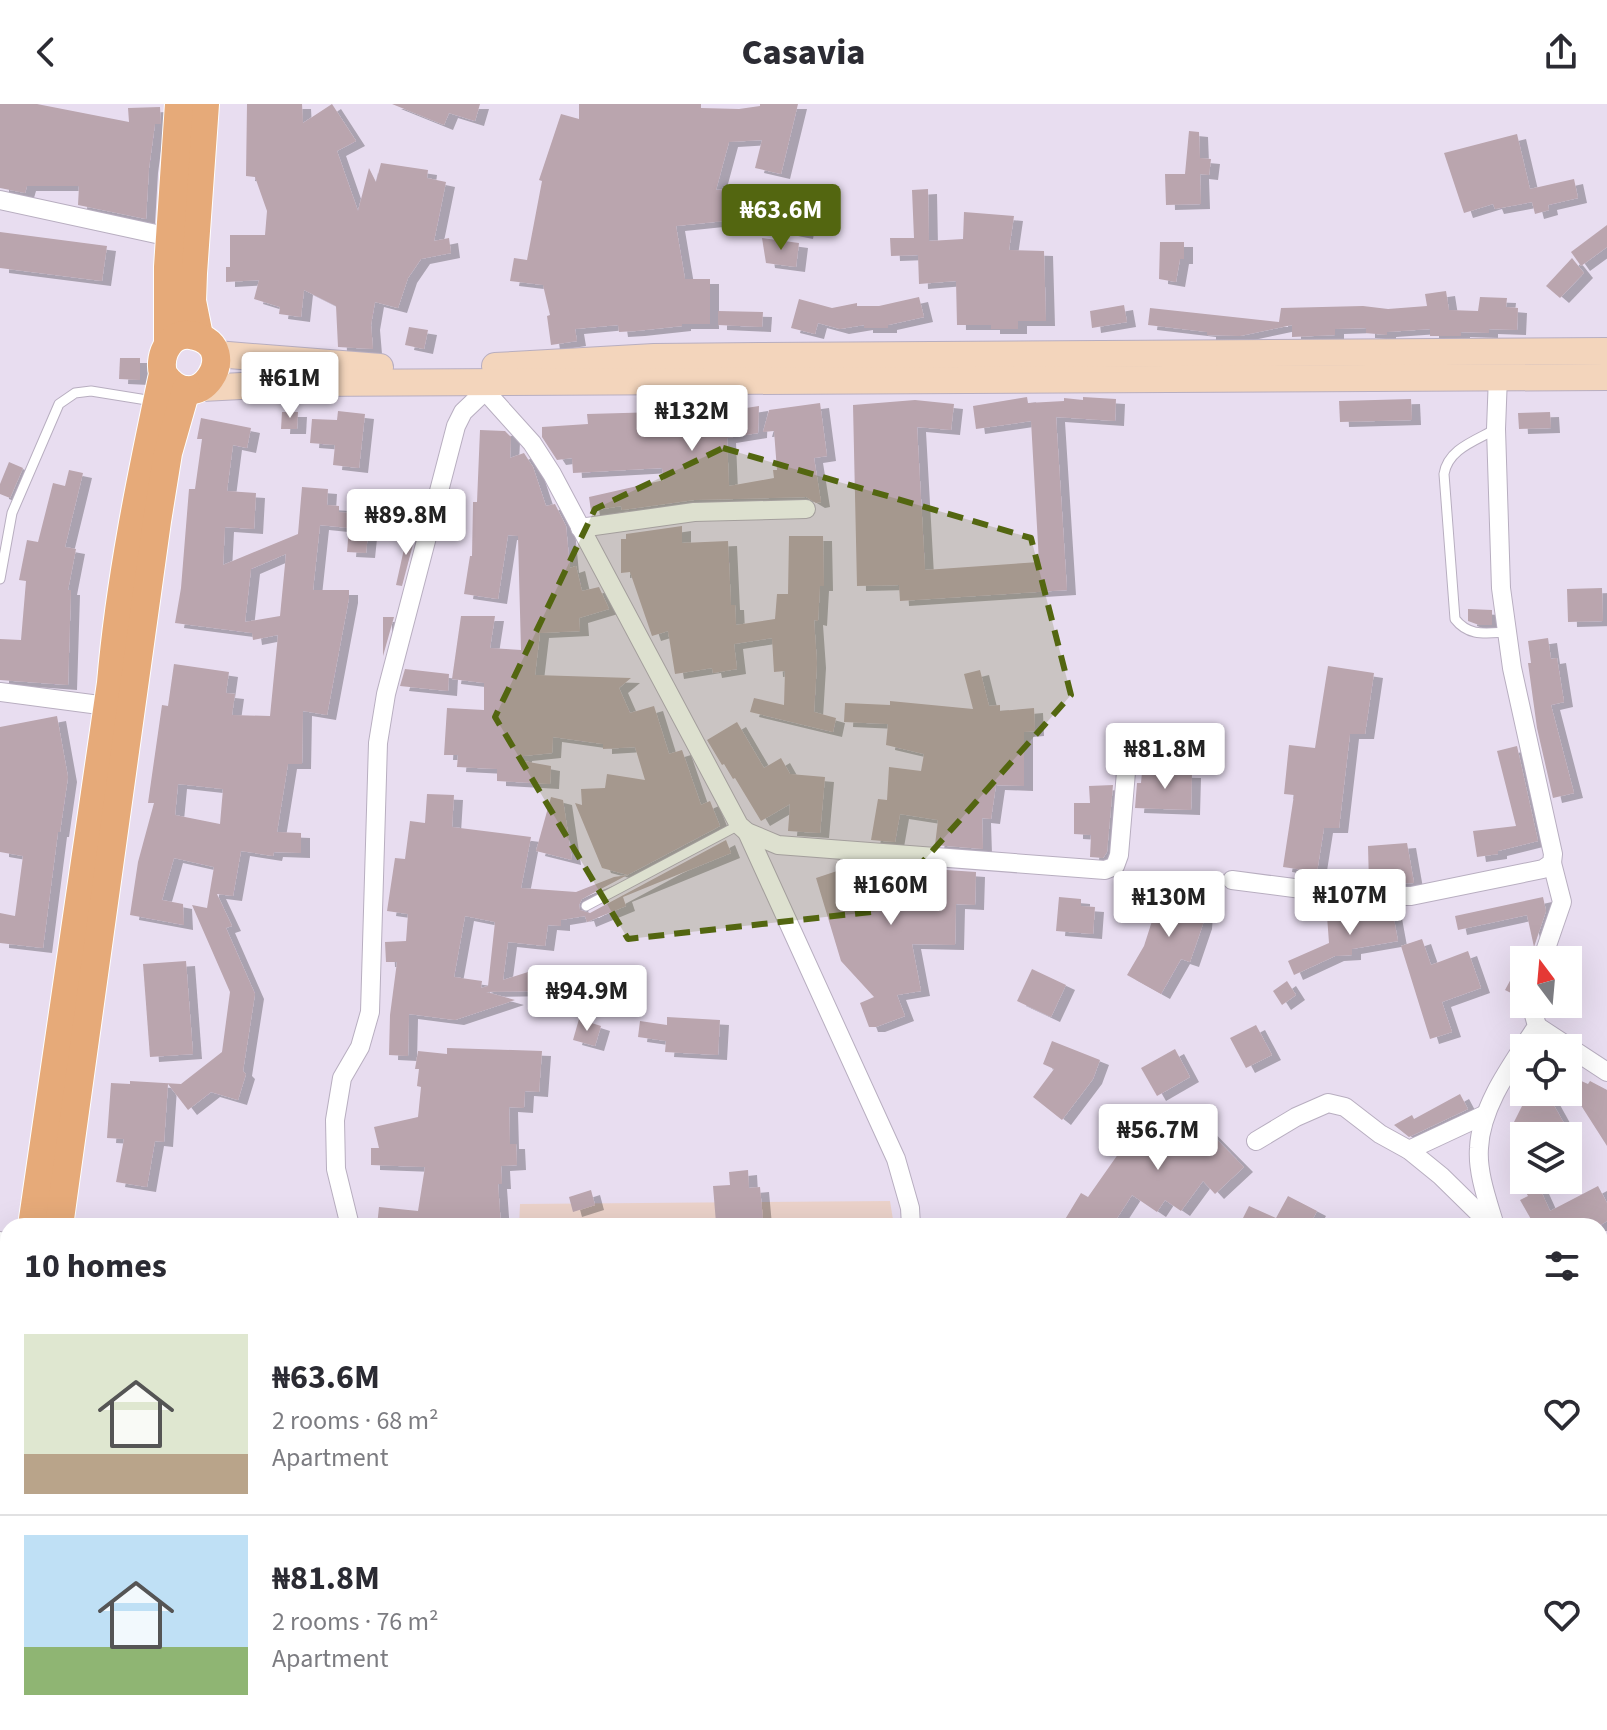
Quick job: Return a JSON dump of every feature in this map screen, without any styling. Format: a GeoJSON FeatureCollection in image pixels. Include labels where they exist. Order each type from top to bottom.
{"type":"FeatureCollection","features":[{"type":"Feature","properties":{"kind":"main road"},"geometry":{"type":"LineString","coordinates":[[168,344],[170,237],[179,104]]}},
{"type":"Feature","properties":{"kind":"main road"},"geometry":{"type":"LineString","coordinates":[[177,388],[212,379],[217,367],[192,301],[205,104]]}},
{"type":"Feature","properties":{"kind":"main road"},"geometry":{"type":"LineString","coordinates":[[60,1218],[177,388],[161,364],[162,354],[177,337],[188,334],[207,345],[420,370],[654,357],[1607,377]]}},
{"type":"Feature","properties":{"kind":"main road"},"geometry":{"type":"LineString","coordinates":[[177,388],[299,383],[481,387],[1607,351]]}},
{"type":"Feature","properties":{"kind":"main road"},"geometry":{"type":"LineString","coordinates":[[33,1218],[136,498],[177,388]]}},
{"type":"Feature","properties":{"kind":"street"},"geometry":{"type":"LineString","coordinates":[[0,200],[170,237]]}},
{"type":"Feature","properties":{"kind":"street"},"geometry":{"type":"LineString","coordinates":[[1498,376],[1496,429],[1501,588],[1512,668],[1562,902],[1547,946]]}},
{"type":"Feature","properties":{"kind":"street"},"geometry":{"type":"LineString","coordinates":[[348,1218],[336,1169],[335,1120],[342,1078],[360,1047],[370,1012],[378,743],[386,694],[456,426],[481,387],[532,443],[552,474],[743,829],[896,1159],[911,1218]]}},
{"type":"Feature","properties":{"kind":"street"},"geometry":{"type":"LineString","coordinates":[[580,528],[694,512],[806,509]]}},
{"type":"Feature","properties":{"kind":"street"},"geometry":{"type":"LineString","coordinates":[[0,692],[107,706]]}},
{"type":"Feature","properties":{"kind":"street"},"geometry":{"type":"LineString","coordinates":[[743,829],[778,845],[1105,870],[1115,866],[1119,855],[1126,772]]}},
{"type":"Feature","properties":{"kind":"street"},"geometry":{"type":"LineString","coordinates":[[1232,880],[1355,896],[1411,896],[1543,869],[1552,863]]}},
{"type":"Feature","properties":{"kind":"street"},"geometry":{"type":"LineString","coordinates":[[1535,1018],[1537,1026],[1607,1072]]}},
{"type":"Feature","properties":{"kind":"street"},"geometry":{"type":"LineString","coordinates":[[1492,1218],[1478,1149],[1484,1115],[1537,1026]]}},
{"type":"Feature","properties":{"kind":"street"},"geometry":{"type":"LineString","coordinates":[[1256,1141],[1296,1117],[1328,1103],[1345,1107],[1380,1134],[1409,1150],[1486,1218]]}},
{"type":"Feature","properties":{"kind":"street"},"geometry":{"type":"LineString","coordinates":[[1409,1150],[1484,1115]]}},
{"type":"Feature","properties":{"kind":"lane"},"geometry":{"type":"LineString","coordinates":[[0,579],[12,513],[59,404],[75,393],[177,388]]}},
{"type":"Feature","properties":{"kind":"lane"},"geometry":{"type":"LineString","coordinates":[[1496,429],[1455,453],[1446,462],[1444,474],[1455,619],[1463,629],[1474,633],[1507,632]]}},
{"type":"Feature","properties":{"kind":"lane"},"geometry":{"type":"LineString","coordinates":[[0,511],[12,513]]}},
{"type":"Feature","properties":{"kind":"lane"},"geometry":{"type":"LineString","coordinates":[[586,906],[743,829]]}},
{"type":"Feature","properties":{"kind":"highlighted area"},"geometry":{"type":"Polygon","coordinates":[[[723,448],[1031,538],[1071,695],[879,911],[628,939],[495,717],[595,509],[723,448]]]}},
{"type":"Feature","properties":{"kind":"shaded area"},"geometry":{"type":"Polygon","coordinates":[[[890,1201],[893,1218],[519,1218],[520,1204],[890,1201]]]}},
{"type":"Feature","properties":{"kind":"building"},"geometry":{"type":"Polygon","coordinates":[[[0,104],[37,104],[129,122],[128,108],[160,107],[161,124],[155,124],[149,168],[146,219],[78,205],[79,186],[27,186],[25,193],[0,188],[0,104]]]}},
{"type":"Feature","properties":{"kind":"building"},"geometry":{"type":"Polygon","coordinates":[[[247,104],[302,104],[303,123],[332,104],[356,141],[337,151],[358,211],[369,168],[376,182],[381,163],[428,170],[427,178],[446,182],[434,241],[449,238],[451,253],[421,259],[408,278],[398,308],[375,302],[371,325],[373,349],[338,347],[336,306],[304,290],[301,317],[279,314],[280,307],[254,299],[259,280],[226,282],[226,267],[230,267],[230,235],[265,235],[267,211],[255,177],[246,176],[247,104]]]}},
{"type":"Feature","properties":{"kind":"building"},"geometry":{"type":"Polygon","coordinates":[[[392,104],[480,104],[475,121],[449,113],[444,125],[392,104]]]}},
{"type":"Feature","properties":{"kind":"building"},"geometry":{"type":"Polygon","coordinates":[[[579,104],[701,104],[701,108],[739,109],[760,104],[798,104],[781,174],[755,168],[762,140],[729,142],[716,190],[734,189],[734,220],[676,226],[685,279],[710,279],[710,324],[682,324],[619,332],[618,325],[575,329],[577,341],[551,345],[547,316],[550,315],[543,285],[510,281],[514,258],[527,260],[542,181],[539,180],[561,114],[579,119],[579,104]]]}},
{"type":"Feature","properties":{"kind":"building"},"geometry":{"type":"Polygon","coordinates":[[[1189,131],[1199,132],[1200,158],[1211,159],[1209,175],[1200,174],[1201,204],[1166,205],[1165,174],[1185,174],[1189,131]]]}},
{"type":"Feature","properties":{"kind":"building"},"geometry":{"type":"Polygon","coordinates":[[[1517,134],[1530,189],[1574,179],[1578,198],[1548,205],[1549,210],[1535,214],[1532,202],[1495,209],[1493,204],[1464,213],[1444,153],[1517,134]]]}},
{"type":"Feature","properties":{"kind":"building"},"geometry":{"type":"Polygon","coordinates":[[[800,185],[803,200],[810,201],[804,234],[789,231],[793,214],[783,212],[783,187],[800,185]]]}},
{"type":"Feature","properties":{"kind":"building"},"geometry":{"type":"Polygon","coordinates":[[[928,189],[929,241],[963,239],[964,212],[1014,216],[1009,250],[1044,251],[1046,321],[1018,321],[1018,329],[957,325],[956,281],[919,284],[918,255],[891,256],[890,238],[914,238],[912,190],[928,189]]]}},
{"type":"Feature","properties":{"kind":"building"},"geometry":{"type":"Polygon","coordinates":[[[1607,225],[1607,247],[1581,266],[1571,252],[1607,225]]]}},
{"type":"Feature","properties":{"kind":"building"},"geometry":{"type":"Polygon","coordinates":[[[0,232],[107,246],[102,281],[0,268],[0,232]]]}},
{"type":"Feature","properties":{"kind":"building"},"geometry":{"type":"Polygon","coordinates":[[[762,238],[799,243],[796,267],[766,263],[762,238]]]}},
{"type":"Feature","properties":{"kind":"building"},"geometry":{"type":"Polygon","coordinates":[[[1160,242],[1184,242],[1184,259],[1180,259],[1176,282],[1159,279],[1160,242]]]}},
{"type":"Feature","properties":{"kind":"building"},"geometry":{"type":"Polygon","coordinates":[[[1572,258],[1584,273],[1560,298],[1546,286],[1572,258]]]}},
{"type":"Feature","properties":{"kind":"building"},"geometry":{"type":"Polygon","coordinates":[[[1446,291],[1449,310],[1478,311],[1480,297],[1507,298],[1506,307],[1518,308],[1517,330],[1489,329],[1489,333],[1461,332],[1461,336],[1430,336],[1430,329],[1387,332],[1387,335],[1366,333],[1366,328],[1335,329],[1335,335],[1292,337],[1292,325],[1240,336],[1207,335],[1207,332],[1148,325],[1150,308],[1279,322],[1281,308],[1363,306],[1388,309],[1427,306],[1425,294],[1446,291]]]}},
{"type":"Feature","properties":{"kind":"building"},"geometry":{"type":"Polygon","coordinates":[[[919,297],[924,317],[888,325],[888,328],[864,328],[864,325],[840,329],[818,323],[815,334],[791,328],[799,299],[832,308],[857,303],[857,306],[879,306],[919,297]]]}},
{"type":"Feature","properties":{"kind":"building"},"geometry":{"type":"Polygon","coordinates":[[[1124,305],[1127,322],[1092,328],[1090,311],[1124,305]]]}},
{"type":"Feature","properties":{"kind":"building"},"geometry":{"type":"Polygon","coordinates":[[[718,311],[763,312],[762,327],[718,325],[718,311]]]}},
{"type":"Feature","properties":{"kind":"building"},"geometry":{"type":"Polygon","coordinates":[[[409,327],[428,330],[424,349],[405,345],[409,327]]]}},
{"type":"Feature","properties":{"kind":"building"},"geometry":{"type":"Polygon","coordinates":[[[120,358],[140,358],[140,380],[119,379],[120,358]]]}},
{"type":"Feature","properties":{"kind":"building"},"geometry":{"type":"Polygon","coordinates":[[[1027,397],[1028,403],[1064,401],[1064,398],[1083,400],[1083,397],[1116,399],[1115,421],[1056,417],[1067,590],[900,601],[899,585],[857,586],[853,405],[915,400],[954,404],[951,430],[917,427],[925,570],[1039,562],[1031,421],[976,429],[973,406],[1027,397]]]}},
{"type":"Feature","properties":{"kind":"building"},"geometry":{"type":"Polygon","coordinates":[[[1411,399],[1412,420],[1340,422],[1339,401],[1411,399]]]}},
{"type":"Feature","properties":{"kind":"building"},"geometry":{"type":"Polygon","coordinates":[[[820,403],[827,456],[814,458],[821,502],[816,503],[806,497],[694,500],[591,511],[589,497],[664,480],[662,468],[573,473],[572,458],[557,460],[542,437],[542,427],[588,424],[587,414],[733,410],[759,406],[758,433],[727,438],[729,486],[774,478],[773,470],[777,470],[774,431],[763,432],[769,410],[820,403]]]}},
{"type":"Feature","properties":{"kind":"building"},"geometry":{"type":"Polygon","coordinates":[[[338,411],[365,414],[359,468],[333,465],[335,445],[310,443],[312,419],[337,420],[338,411]]]}},
{"type":"Feature","properties":{"kind":"building"},"geometry":{"type":"Polygon","coordinates":[[[282,412],[298,412],[297,429],[281,429],[282,412]]]}},
{"type":"Feature","properties":{"kind":"building"},"geometry":{"type":"Polygon","coordinates":[[[1550,412],[1551,428],[1519,429],[1518,413],[1550,412]]]}},
{"type":"Feature","properties":{"kind":"building"},"geometry":{"type":"Polygon","coordinates":[[[201,418],[251,428],[247,448],[233,445],[227,491],[256,493],[254,529],[225,527],[223,565],[298,534],[302,487],[328,489],[327,505],[339,506],[339,512],[370,515],[366,553],[347,552],[349,528],[320,525],[313,590],[349,590],[349,598],[327,715],[303,711],[302,764],[288,764],[277,832],[301,833],[301,853],[274,852],[273,856],[241,851],[233,896],[217,894],[232,926],[226,928],[255,994],[243,1071],[246,1074],[238,1100],[211,1092],[188,1110],[168,1084],[164,1142],[155,1141],[147,1187],[116,1182],[124,1139],[107,1138],[111,1083],[181,1084],[222,1052],[230,992],[192,905],[207,908],[214,867],[174,858],[162,900],[183,904],[184,925],[130,915],[138,862],[154,803],[148,803],[162,705],[168,706],[174,664],[229,672],[226,693],[235,694],[232,715],[270,716],[278,635],[253,640],[252,633],[175,623],[189,489],[195,489],[202,439],[197,439],[201,418]],[[286,554],[251,569],[245,622],[280,616],[286,554]],[[178,784],[175,815],[220,824],[223,789],[178,784]]]}},
{"type":"Feature","properties":{"kind":"building"},"geometry":{"type":"Polygon","coordinates":[[[480,430],[505,431],[511,437],[510,458],[524,453],[533,467],[546,506],[555,504],[566,526],[570,568],[576,566],[582,591],[599,587],[609,609],[579,618],[580,631],[540,633],[535,675],[631,678],[619,688],[630,713],[654,706],[669,754],[682,750],[701,805],[710,801],[720,826],[628,875],[602,868],[575,803],[582,805],[581,789],[605,788],[607,774],[645,780],[635,747],[603,749],[603,744],[553,737],[552,753],[523,756],[523,761],[551,766],[550,784],[497,781],[497,769],[457,767],[458,755],[444,755],[447,708],[484,710],[484,683],[452,679],[461,616],[495,616],[490,648],[521,650],[518,536],[508,535],[498,599],[464,594],[472,556],[473,502],[477,502],[480,430]]]}},
{"type":"Feature","properties":{"kind":"building"},"geometry":{"type":"Polygon","coordinates":[[[9,462],[23,468],[10,498],[0,494],[0,484],[9,462]]]}},
{"type":"Feature","properties":{"kind":"building"},"geometry":{"type":"Polygon","coordinates":[[[69,470],[83,473],[65,547],[76,549],[68,590],[71,590],[68,685],[0,680],[0,639],[21,640],[26,581],[19,580],[27,540],[38,542],[53,483],[65,486],[69,470]]]}},
{"type":"Feature","properties":{"kind":"building"},"geometry":{"type":"Polygon","coordinates":[[[682,526],[682,543],[728,541],[731,605],[735,605],[736,625],[775,619],[777,594],[788,594],[789,536],[823,536],[824,586],[820,586],[818,621],[814,620],[817,663],[814,712],[836,718],[833,732],[750,712],[754,698],[784,705],[785,671],[774,672],[772,638],[734,644],[737,669],[713,673],[712,668],[675,674],[668,631],[652,636],[630,572],[621,573],[621,539],[626,539],[626,534],[682,526]]]}},
{"type":"Feature","properties":{"kind":"building"},"geometry":{"type":"Polygon","coordinates":[[[408,531],[416,533],[402,586],[396,585],[408,531]]]}},
{"type":"Feature","properties":{"kind":"building"},"geometry":{"type":"Polygon","coordinates":[[[1602,588],[1603,621],[1568,622],[1567,589],[1602,588]]]}},
{"type":"Feature","properties":{"kind":"building"},"geometry":{"type":"Polygon","coordinates":[[[1468,609],[1492,610],[1492,625],[1468,621],[1468,609]]]}},
{"type":"Feature","properties":{"kind":"building"},"geometry":{"type":"Polygon","coordinates":[[[383,617],[394,617],[383,656],[383,617]]]}},
{"type":"Feature","properties":{"kind":"building"},"geometry":{"type":"Polygon","coordinates":[[[1548,638],[1551,659],[1557,658],[1564,702],[1551,705],[1574,793],[1553,798],[1537,728],[1528,663],[1531,663],[1528,641],[1548,638]]]}},
{"type":"Feature","properties":{"kind":"building"},"geometry":{"type":"Polygon","coordinates":[[[1328,666],[1374,673],[1365,734],[1350,734],[1339,828],[1324,828],[1317,872],[1283,867],[1294,795],[1284,794],[1289,745],[1315,748],[1328,666]]]}},
{"type":"Feature","properties":{"kind":"building"},"geometry":{"type":"Polygon","coordinates":[[[405,669],[449,674],[448,691],[400,686],[405,669]]]}},
{"type":"Feature","properties":{"kind":"building"},"geometry":{"type":"Polygon","coordinates":[[[980,670],[989,706],[1000,705],[1000,711],[1034,708],[1035,731],[1024,732],[1024,786],[996,785],[991,819],[982,818],[983,849],[935,845],[938,820],[900,814],[895,842],[871,840],[878,799],[887,800],[889,767],[921,771],[924,754],[886,745],[888,724],[844,722],[845,703],[890,705],[890,701],[973,709],[964,674],[980,670]]]}},
{"type":"Feature","properties":{"kind":"building"},"geometry":{"type":"Polygon","coordinates":[[[57,716],[68,777],[43,948],[0,943],[0,913],[15,916],[23,856],[0,852],[0,727],[57,716]]]}},
{"type":"Feature","properties":{"kind":"building"},"geometry":{"type":"Polygon","coordinates":[[[737,722],[764,768],[781,758],[790,774],[825,777],[820,833],[788,831],[790,804],[761,821],[707,740],[737,722]]]}},
{"type":"Feature","properties":{"kind":"building"},"geometry":{"type":"Polygon","coordinates":[[[1517,746],[1538,841],[1498,851],[1498,854],[1477,857],[1473,831],[1516,826],[1497,751],[1517,746]]]}},
{"type":"Feature","properties":{"kind":"building"},"geometry":{"type":"Polygon","coordinates":[[[1142,772],[1192,773],[1191,810],[1135,808],[1137,783],[1141,783],[1142,772]]]}},
{"type":"Feature","properties":{"kind":"building"},"geometry":{"type":"Polygon","coordinates":[[[1113,785],[1107,852],[1103,858],[1090,857],[1091,835],[1074,834],[1074,803],[1090,803],[1089,786],[1113,785]]]}},
{"type":"Feature","properties":{"kind":"building"},"geometry":{"type":"Polygon","coordinates":[[[427,794],[454,795],[452,827],[531,837],[521,888],[576,892],[627,875],[582,899],[580,910],[590,913],[726,840],[731,853],[623,897],[626,906],[587,922],[585,916],[561,920],[561,926],[548,925],[545,946],[508,942],[503,980],[550,965],[557,987],[545,991],[486,992],[515,1000],[455,1020],[409,1014],[408,1056],[389,1055],[390,1015],[397,962],[386,962],[385,942],[406,941],[408,914],[387,911],[395,858],[405,859],[410,821],[425,823],[427,794]],[[465,916],[454,977],[482,981],[481,988],[488,986],[495,922],[465,916]]]}},
{"type":"Feature","properties":{"kind":"building"},"geometry":{"type":"Polygon","coordinates":[[[551,797],[563,800],[572,860],[536,851],[551,797]]]}},
{"type":"Feature","properties":{"kind":"building"},"geometry":{"type":"Polygon","coordinates":[[[1407,843],[1414,883],[1369,884],[1368,846],[1407,843]]]}},
{"type":"Feature","properties":{"kind":"building"},"geometry":{"type":"Polygon","coordinates":[[[861,863],[893,866],[893,879],[931,880],[932,869],[976,872],[975,905],[956,904],[955,945],[912,944],[921,991],[897,995],[905,1016],[876,1027],[869,1027],[860,1003],[874,997],[841,961],[816,878],[861,863]]]}},
{"type":"Feature","properties":{"kind":"building"},"geometry":{"type":"Polygon","coordinates":[[[1154,893],[1205,897],[1203,924],[1190,962],[1181,959],[1161,994],[1127,975],[1144,946],[1152,921],[1154,893]]]}},
{"type":"Feature","properties":{"kind":"building"},"geometry":{"type":"Polygon","coordinates":[[[1059,897],[1081,899],[1081,906],[1095,907],[1093,934],[1056,931],[1059,897]]]}},
{"type":"Feature","properties":{"kind":"building"},"geometry":{"type":"Polygon","coordinates":[[[1543,897],[1546,911],[1534,946],[1527,915],[1458,930],[1455,916],[1543,897]]]}},
{"type":"Feature","properties":{"kind":"building"},"geometry":{"type":"Polygon","coordinates":[[[1370,908],[1392,908],[1398,941],[1352,949],[1352,955],[1335,956],[1294,975],[1288,961],[1329,943],[1327,916],[1370,913],[1370,908]]]}},
{"type":"Feature","properties":{"kind":"building"},"geometry":{"type":"Polygon","coordinates":[[[1422,939],[1431,965],[1468,951],[1481,988],[1442,1002],[1452,1032],[1430,1039],[1401,946],[1422,939]]]}},
{"type":"Feature","properties":{"kind":"building"},"geometry":{"type":"Polygon","coordinates":[[[186,961],[193,1054],[150,1057],[143,964],[186,961]]]}},
{"type":"Feature","properties":{"kind":"building"},"geometry":{"type":"Polygon","coordinates":[[[1032,969],[1066,985],[1051,1017],[1017,1001],[1032,969]]]}},
{"type":"Feature","properties":{"kind":"building"},"geometry":{"type":"Polygon","coordinates":[[[1287,981],[1296,995],[1282,1005],[1273,991],[1287,981]]]}},
{"type":"Feature","properties":{"kind":"building"},"geometry":{"type":"Polygon","coordinates":[[[667,1017],[720,1020],[718,1055],[665,1052],[666,1041],[638,1037],[640,1021],[667,1025],[667,1017]]]}},
{"type":"Feature","properties":{"kind":"building"},"geometry":{"type":"Polygon","coordinates":[[[579,1019],[601,1026],[595,1046],[573,1040],[579,1019]]]}},
{"type":"Feature","properties":{"kind":"building"},"geometry":{"type":"Polygon","coordinates":[[[1256,1025],[1272,1055],[1246,1068],[1230,1038],[1256,1025]]]}},
{"type":"Feature","properties":{"kind":"building"},"geometry":{"type":"Polygon","coordinates":[[[1052,1041],[1100,1060],[1093,1079],[1062,1120],[1033,1097],[1054,1069],[1043,1064],[1052,1041]]]}},
{"type":"Feature","properties":{"kind":"building"},"geometry":{"type":"Polygon","coordinates":[[[447,1048],[542,1051],[539,1092],[525,1091],[524,1108],[509,1107],[510,1144],[516,1144],[517,1165],[501,1166],[502,1184],[498,1184],[500,1218],[378,1218],[379,1207],[418,1211],[425,1167],[371,1165],[371,1148],[379,1148],[374,1127],[418,1117],[421,1087],[417,1086],[419,1069],[415,1069],[418,1051],[447,1054],[447,1048]]]}},
{"type":"Feature","properties":{"kind":"building"},"geometry":{"type":"Polygon","coordinates":[[[1175,1049],[1190,1077],[1157,1096],[1141,1068],[1175,1049]]]}},
{"type":"Feature","properties":{"kind":"building"},"geometry":{"type":"Polygon","coordinates":[[[1582,1081],[1588,1084],[1590,1081],[1607,1090],[1607,1146],[1581,1106],[1582,1081]]]}},
{"type":"Feature","properties":{"kind":"building"},"geometry":{"type":"Polygon","coordinates":[[[1460,1094],[1468,1109],[1409,1137],[1394,1125],[1412,1115],[1414,1119],[1460,1094]]]}},
{"type":"Feature","properties":{"kind":"building"},"geometry":{"type":"Polygon","coordinates":[[[1183,1105],[1244,1167],[1215,1194],[1203,1181],[1181,1211],[1165,1200],[1157,1212],[1132,1195],[1117,1218],[1066,1218],[1081,1193],[1088,1197],[1135,1130],[1147,1139],[1183,1105]]]}},
{"type":"Feature","properties":{"kind":"building"},"geometry":{"type":"Polygon","coordinates":[[[1522,1106],[1554,1106],[1563,1122],[1514,1122],[1522,1106]]]}},
{"type":"Feature","properties":{"kind":"building"},"geometry":{"type":"Polygon","coordinates":[[[748,1170],[749,1188],[760,1187],[763,1218],[716,1218],[713,1186],[730,1185],[729,1172],[748,1170]]]}},
{"type":"Feature","properties":{"kind":"building"},"geometry":{"type":"Polygon","coordinates":[[[1598,1186],[1607,1203],[1607,1218],[1530,1218],[1520,1200],[1527,1194],[1542,1194],[1550,1211],[1598,1186]]]}},
{"type":"Feature","properties":{"kind":"building"},"geometry":{"type":"Polygon","coordinates":[[[591,1190],[595,1205],[573,1212],[569,1197],[591,1190]]]}},
{"type":"Feature","properties":{"kind":"building"},"geometry":{"type":"Polygon","coordinates":[[[1288,1196],[1317,1211],[1313,1218],[1276,1218],[1288,1196]]]}},
{"type":"Feature","properties":{"kind":"building"},"geometry":{"type":"Polygon","coordinates":[[[1249,1206],[1276,1218],[1243,1218],[1249,1206]]]}}]}
